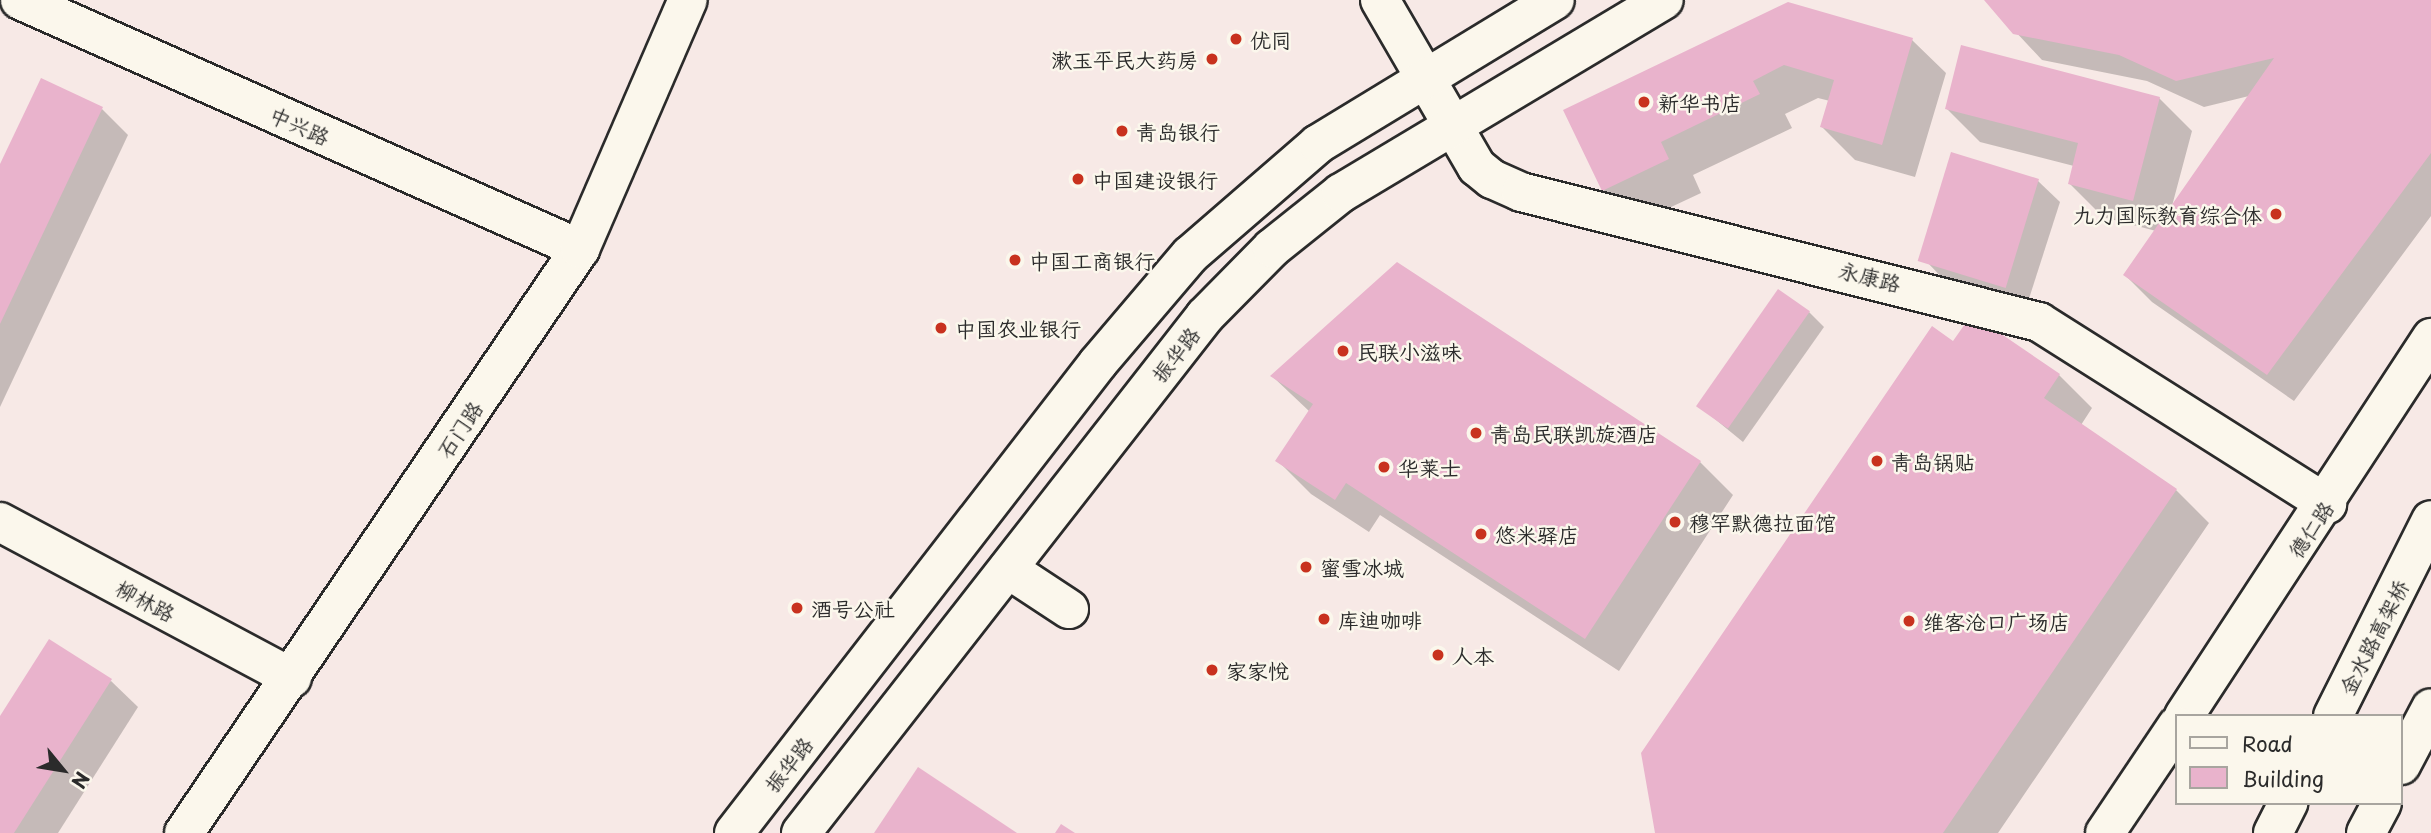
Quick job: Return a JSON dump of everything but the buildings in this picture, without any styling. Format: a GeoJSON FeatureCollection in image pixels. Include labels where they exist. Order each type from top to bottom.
{"type":"FeatureCollection","features":[{"type":"Feature","properties":{"kind":"main road","name":"中兴路"},"geometry":{"type":"LineString","coordinates":[[20,0],[580,249]]}},
{"type":"Feature","properties":{"kind":"main road","name":"石门路"},"geometry":{"type":"LineString","coordinates":[[184,833],[292,678],[580,249],[688,0]]}},
{"type":"Feature","properties":{"kind":"main road","name":"永康路"},"geometry":{"type":"LineString","coordinates":[[1380,0],[1427,74],[1451,124],[1477,167],[1521,192],[2039,322],[2327,504]]}},
{"type":"Feature","properties":{"kind":"main road","name":"振华路"},"geometry":{"type":"LineString","coordinates":[[734,833],[1098,363],[1190,255],[1272,178],[1427,74],[1555,0]]}},
{"type":"Feature","properties":{"kind":"main road","name":"振华路"},"geometry":{"type":"LineString","coordinates":[[801,833],[1205,316],[1272,248],[1341,193],[1451,124],[1664,0]]}},
{"type":"Feature","properties":{"kind":"main road","name":"德仁路"},"geometry":{"type":"LineString","coordinates":[[2185,714],[2327,504],[2431,338]]}},
{"type":"Feature","properties":{"kind":"main road","name":"金水路高架桥"},"geometry":{"type":"LineString","coordinates":[[2334,714],[2431,520]]}},
{"type":"Feature","properties":{"kind":"main road","name":"柳林路"},"geometry":{"type":"LineString","coordinates":[[0,522],[292,678]]}},
{"type":"Feature","properties":{"kind":"main road"},"geometry":{"type":"LineString","coordinates":[[1008,569],[1069,608]]}},
{"type":"Feature","properties":{"kind":"main road"},"geometry":{"type":"LineString","coordinates":[[2403,761],[2431,708]]}},
{"type":"Feature","properties":{"kind":"main road"},"geometry":{"type":"LineString","coordinates":[[2105,833],[2176,727]]}},
{"type":"Feature","properties":{"kind":"main road"},"geometry":{"type":"LineString","coordinates":[[2273,833],[2287,805]]}},
{"type":"Feature","properties":{"kind":"main road"},"geometry":{"type":"LineString","coordinates":[[2366,833],[2381,805]]}},
{"type":"Feature","properties":{"kind":"place","name":"优同"},"geometry":{"type":"Point","coordinates":[1236,39]}},
{"type":"Feature","properties":{"kind":"place","name":"漱玉平民大药房"},"geometry":{"type":"Point","coordinates":[1212,59]}},
{"type":"Feature","properties":{"kind":"place","name":"新华书店"},"geometry":{"type":"Point","coordinates":[1644,102]}},
{"type":"Feature","properties":{"kind":"place","name":"青岛银行"},"geometry":{"type":"Point","coordinates":[1122,131]}},
{"type":"Feature","properties":{"kind":"place","name":"中国建设银行"},"geometry":{"type":"Point","coordinates":[1078,179]}},
{"type":"Feature","properties":{"kind":"place","name":"九力国际教育综合体"},"geometry":{"type":"Point","coordinates":[2276,214]}},
{"type":"Feature","properties":{"kind":"place","name":"中国工商银行"},"geometry":{"type":"Point","coordinates":[1015,260]}},
{"type":"Feature","properties":{"kind":"place","name":"中国农业银行"},"geometry":{"type":"Point","coordinates":[941,328]}},
{"type":"Feature","properties":{"kind":"place","name":"民联小滋味"},"geometry":{"type":"Point","coordinates":[1343,351]}},
{"type":"Feature","properties":{"kind":"place","name":"青岛民联凯旋酒店"},"geometry":{"type":"Point","coordinates":[1476,433]}},
{"type":"Feature","properties":{"kind":"place","name":"青岛锅贴"},"geometry":{"type":"Point","coordinates":[1877,461]}},
{"type":"Feature","properties":{"kind":"place","name":"华莱士"},"geometry":{"type":"Point","coordinates":[1384,467]}},
{"type":"Feature","properties":{"kind":"place","name":"穆罕默德拉面馆"},"geometry":{"type":"Point","coordinates":[1675,522]}},
{"type":"Feature","properties":{"kind":"place","name":"悠米驿店"},"geometry":{"type":"Point","coordinates":[1481,534]}},
{"type":"Feature","properties":{"kind":"place","name":"蜜雪冰城"},"geometry":{"type":"Point","coordinates":[1306,567]}},
{"type":"Feature","properties":{"kind":"place","name":"酒号公社"},"geometry":{"type":"Point","coordinates":[797,608]}},
{"type":"Feature","properties":{"kind":"place","name":"库迪咖啡"},"geometry":{"type":"Point","coordinates":[1324,619]}},
{"type":"Feature","properties":{"kind":"place","name":"维客沧口广场店"},"geometry":{"type":"Point","coordinates":[1909,621]}},
{"type":"Feature","properties":{"kind":"place","name":"人本"},"geometry":{"type":"Point","coordinates":[1438,655]}},
{"type":"Feature","properties":{"kind":"place","name":"家家悦"},"geometry":{"type":"Point","coordinates":[1212,670]}}]}
